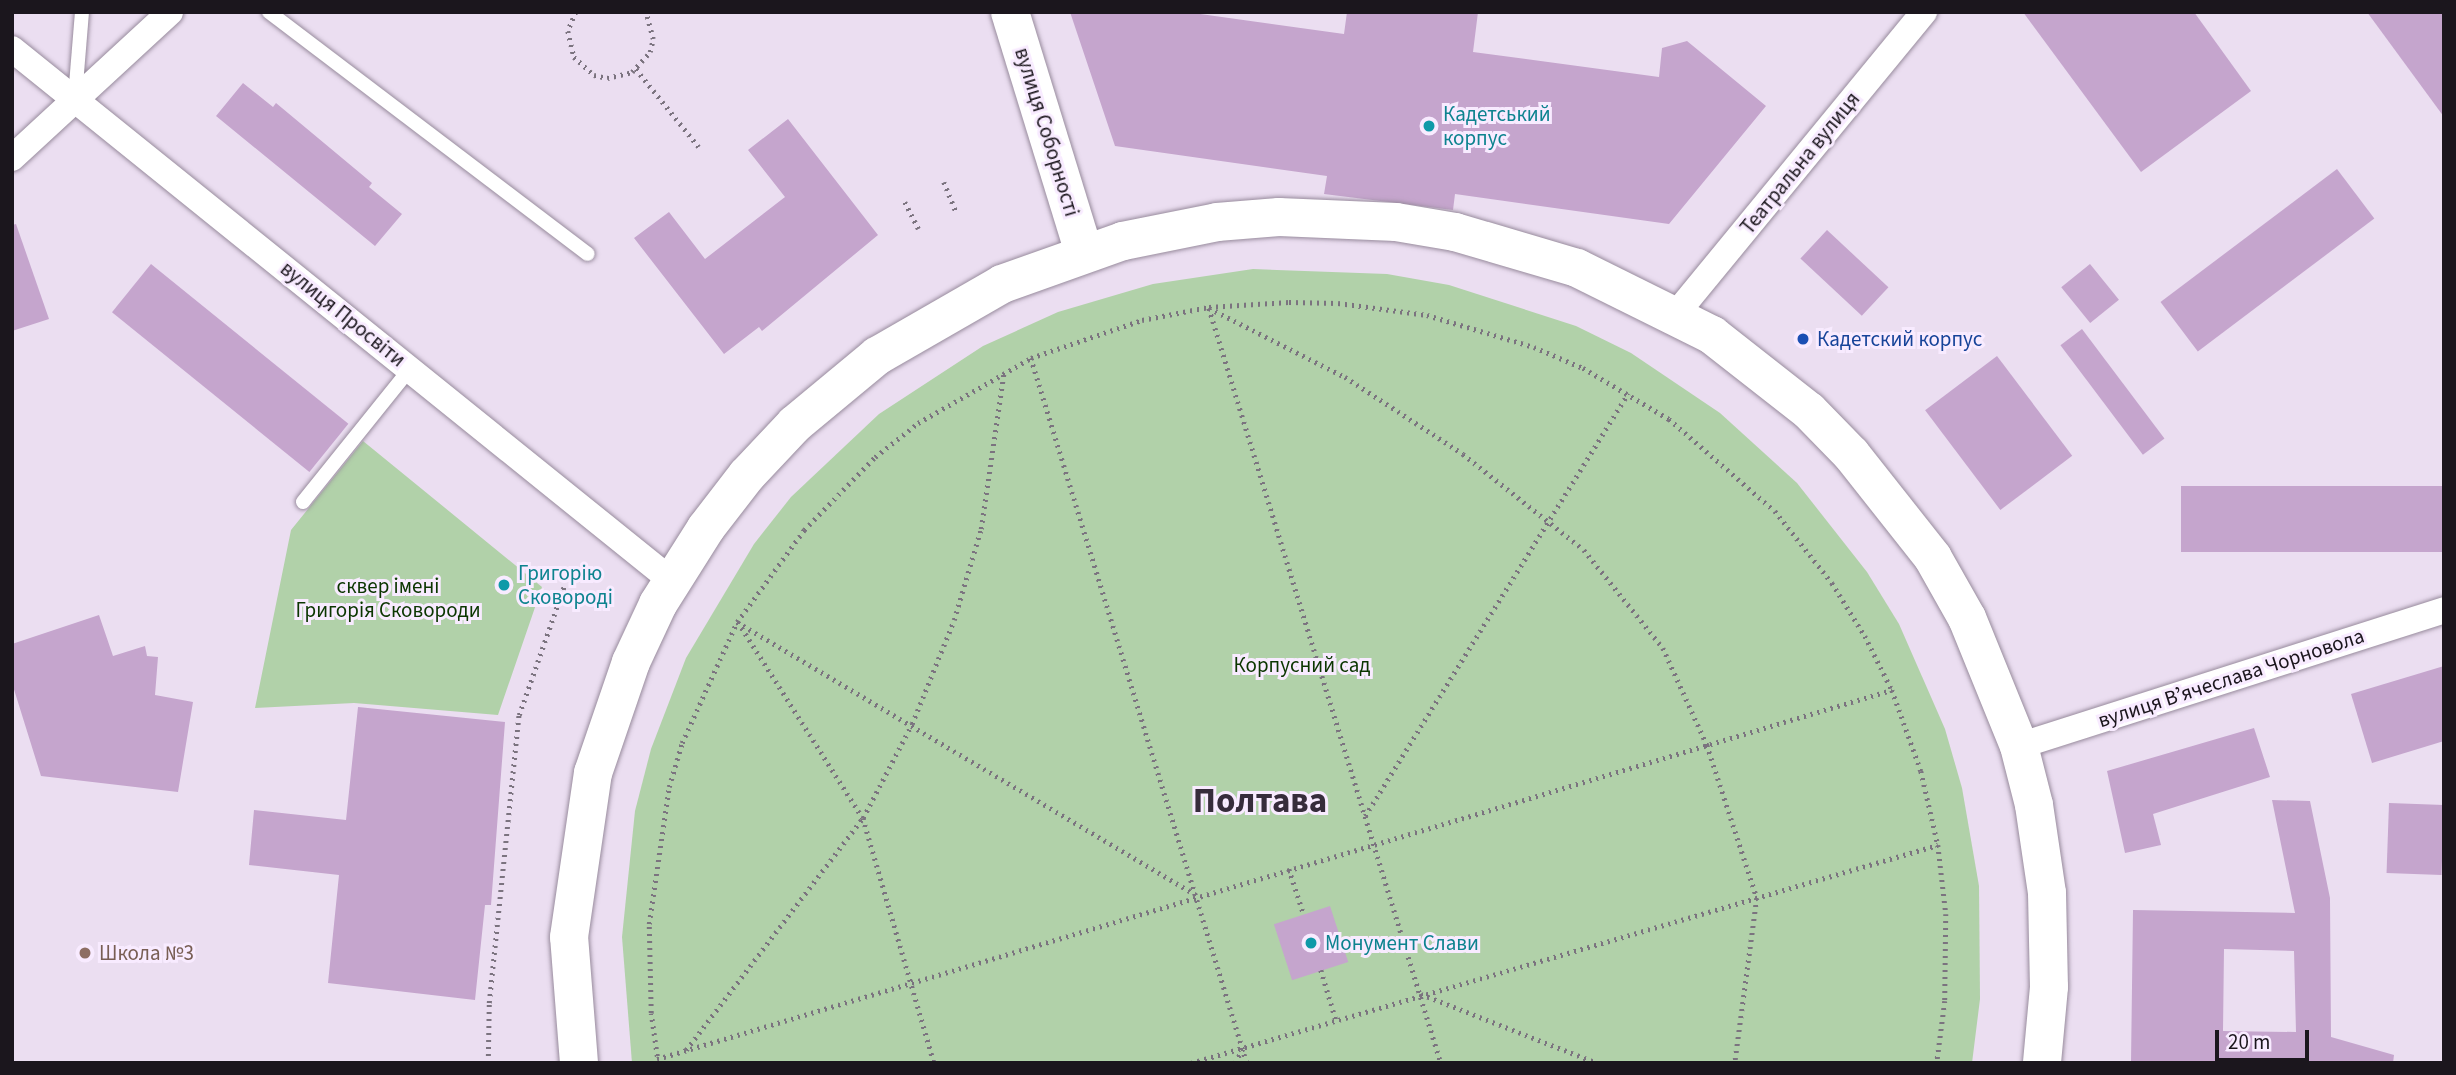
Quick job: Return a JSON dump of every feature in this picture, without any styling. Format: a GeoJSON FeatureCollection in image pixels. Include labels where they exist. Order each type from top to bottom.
{"type":"FeatureCollection","features":[{"type":"Feature","properties":{"kind":"main road","name":"вулиця Соборності"},"geometry":{"type":"LineString","coordinates":[[1010,12],[1084,252]]}},
{"type":"Feature","properties":{"kind":"main road"},"geometry":{"type":"LineString","coordinates":[[579,1063],[569,937],[582,823],[610,716],[631,662],[672,581],[747,475],[839,385],[961,304],[1084,252],[1217,222],[1279,217],[1396,222],[1517,247],[1577,268],[1676,314],[1712,335],[1809,411],[1889,498],[1933,558],[1967,618],[2019,746],[2047,893],[2049,987],[2042,1063]]}},
{"type":"Feature","properties":{"kind":"street"},"geometry":{"type":"LineString","coordinates":[[12,158],[170,12]]}},
{"type":"Feature","properties":{"kind":"street","name":"Театральна вулиця"},"geometry":{"type":"LineString","coordinates":[[1676,314],[1924,12]]}},
{"type":"Feature","properties":{"kind":"street","name":"вулиця Просвіти"},"geometry":{"type":"LineString","coordinates":[[12,49],[75,97],[672,581]]}},
{"type":"Feature","properties":{"kind":"street","name":"вулиця Вʼячеслава Чорновола"},"geometry":{"type":"LineString","coordinates":[[2019,746],[2444,610]]}},
{"type":"Feature","properties":{"kind":"lane"},"geometry":{"type":"LineString","coordinates":[[75,97],[82,12]]}},
{"type":"Feature","properties":{"kind":"lane"},"geometry":{"type":"LineString","coordinates":[[269,12],[588,254]]}},
{"type":"Feature","properties":{"kind":"lane"},"geometry":{"type":"LineString","coordinates":[[303,502],[410,369]]}},
{"type":"Feature","properties":{"kind":"path"},"geometry":{"type":"LineString","coordinates":[[572,14],[569,44],[583,67],[607,78],[636,69],[650,52],[653,39],[646,12]]}},
{"type":"Feature","properties":{"kind":"path"},"geometry":{"type":"LineString","coordinates":[[636,69],[699,147]]}},
{"type":"Feature","properties":{"kind":"path"},"geometry":{"type":"LineString","coordinates":[[944,182],[956,212]]}},
{"type":"Feature","properties":{"kind":"path"},"geometry":{"type":"LineString","coordinates":[[905,202],[919,229]]}},
{"type":"Feature","properties":{"kind":"path"},"geometry":{"type":"LineString","coordinates":[[1892,690],[909,982],[658,1061],[649,924],[659,832],[682,743],[737,622],[834,495],[918,423],[1004,371],[1031,358],[1142,320],[1209,307],[1338,303],[1427,315],[1534,346],[1628,393],[1708,448],[1775,511],[1832,583],[1892,690],[1921,771],[1938,845],[1947,956],[1937,1063]]}},
{"type":"Feature","properties":{"kind":"path"},"geometry":{"type":"LineString","coordinates":[[1209,307],[1287,345],[1403,413],[1549,519],[1584,550],[1635,609],[1681,682],[1707,745],[1757,898],[1735,1063]]}},
{"type":"Feature","properties":{"kind":"path"},"geometry":{"type":"LineString","coordinates":[[1209,307],[1441,1063]]}},
{"type":"Feature","properties":{"kind":"path"},"geometry":{"type":"LineString","coordinates":[[1031,358],[1247,1063]]}},
{"type":"Feature","properties":{"kind":"path"},"geometry":{"type":"LineString","coordinates":[[686,1051],[863,818],[912,724],[954,620],[978,540],[1004,371]]}},
{"type":"Feature","properties":{"kind":"path"},"geometry":{"type":"LineString","coordinates":[[1364,816],[1628,393]]}},
{"type":"Feature","properties":{"kind":"path"},"geometry":{"type":"LineString","coordinates":[[488,1063],[489,1003],[518,723],[565,584]]}},
{"type":"Feature","properties":{"kind":"path"},"geometry":{"type":"LineString","coordinates":[[737,622],[1197,896]]}},
{"type":"Feature","properties":{"kind":"path"},"geometry":{"type":"LineString","coordinates":[[737,622],[863,818],[934,1063]]}},
{"type":"Feature","properties":{"kind":"path"},"geometry":{"type":"LineString","coordinates":[[1191,1063],[1938,845]]}},
{"type":"Feature","properties":{"kind":"path"},"geometry":{"type":"LineString","coordinates":[[1289,869],[1304,915]]}},
{"type":"Feature","properties":{"kind":"path"},"geometry":{"type":"LineString","coordinates":[[1321,971],[1336,1020]]}},
{"type":"Feature","properties":{"kind":"path"},"geometry":{"type":"LineString","coordinates":[[1420,994],[1597,1063]]}},
{"type":"Feature","properties":{"kind":"path"},"geometry":{"type":"LineString","coordinates":[[1235,1063],[1243,1048]]}},
{"type":"Feature","properties":{"kind":"green space","name":"Корпусний сад"},"geometry":{"type":"Polygon","coordinates":[[[1253,269],[1387,274],[1449,285],[1576,326],[1631,353],[1720,413],[1797,483],[1867,572],[1899,624],[1945,729],[1962,788],[1979,886],[1980,999],[1972,1063],[632,1063],[622,937],[635,811],[651,749],[686,658],[754,544],[791,497],[879,414],[983,346],[1058,312],[1153,284],[1253,269]]]}},
{"type":"Feature","properties":{"kind":"green space","name":"сквер імені Григорія Сковороди"},"geometry":{"type":"Polygon","coordinates":[[[363,441],[542,587],[498,715],[354,703],[255,708],[291,530],[363,441]]]}},
{"type":"Feature","properties":{"kind":"building","name":"Кадетський корпус"},"geometry":{"type":"Polygon","coordinates":[[[1070,12],[1186,12],[1344,34],[1347,12],[1478,12],[1473,52],[1659,77],[1662,48],[1687,41],[1766,106],[1669,224],[1455,194],[1453,210],[1324,194],[1327,176],[1115,146],[1070,12]]]}},
{"type":"Feature","properties":{"kind":"building"},"geometry":{"type":"Polygon","coordinates":[[[2023,12],[2194,12],[2251,91],[2141,172],[2023,12]]]}},
{"type":"Feature","properties":{"kind":"building"},"geometry":{"type":"Polygon","coordinates":[[[2367,12],[2444,12],[2444,117],[2367,12]]]}},
{"type":"Feature","properties":{"kind":"building"},"geometry":{"type":"Polygon","coordinates":[[[243,83],[273,107],[276,103],[372,183],[369,187],[402,214],[375,246],[216,116],[243,83]]]}},
{"type":"Feature","properties":{"kind":"building"},"geometry":{"type":"Polygon","coordinates":[[[788,119],[878,235],[762,331],[759,327],[724,354],[634,238],[669,212],[705,259],[785,197],[748,150],[788,119]]]}},
{"type":"Feature","properties":{"kind":"building"},"geometry":{"type":"Polygon","coordinates":[[[2337,169],[2374,219],[2198,352],[2161,302],[2337,169]]]}},
{"type":"Feature","properties":{"kind":"building"},"geometry":{"type":"Polygon","coordinates":[[[16,224],[49,319],[12,331],[12,225],[16,224]]]}},
{"type":"Feature","properties":{"kind":"building"},"geometry":{"type":"Polygon","coordinates":[[[1827,230],[1888,287],[1862,316],[1800,259],[1827,230]]]}},
{"type":"Feature","properties":{"kind":"building"},"geometry":{"type":"Polygon","coordinates":[[[151,264],[348,424],[309,472],[112,312],[151,264]]]}},
{"type":"Feature","properties":{"kind":"building"},"geometry":{"type":"Polygon","coordinates":[[[2090,264],[2119,300],[2090,323],[2061,287],[2090,264]]]}},
{"type":"Feature","properties":{"kind":"building"},"geometry":{"type":"Polygon","coordinates":[[[2082,329],[2164,438],[2143,455],[2060,345],[2082,329]]]}},
{"type":"Feature","properties":{"kind":"building"},"geometry":{"type":"Polygon","coordinates":[[[1997,356],[2072,456],[2000,510],[1925,410],[1997,356]]]}},
{"type":"Feature","properties":{"kind":"building"},"geometry":{"type":"Polygon","coordinates":[[[2181,486],[2444,486],[2444,552],[2181,552],[2181,486]]]}},
{"type":"Feature","properties":{"kind":"building"},"geometry":{"type":"Polygon","coordinates":[[[99,615],[113,656],[145,646],[147,656],[158,657],[155,695],[193,702],[178,792],[41,776],[12,683],[12,644],[99,615]]]}},
{"type":"Feature","properties":{"kind":"building"},"geometry":{"type":"Polygon","coordinates":[[[2444,666],[2444,741],[2372,763],[2351,694],[2444,666]]]}},
{"type":"Feature","properties":{"kind":"building"},"geometry":{"type":"Polygon","coordinates":[[[358,707],[505,722],[491,905],[485,905],[475,1000],[328,983],[339,875],[249,865],[254,810],[346,820],[358,707]]]}},
{"type":"Feature","properties":{"kind":"building"},"geometry":{"type":"Polygon","coordinates":[[[2254,728],[2270,777],[2153,814],[2161,845],[2125,853],[2107,771],[2254,728]]]}},
{"type":"Feature","properties":{"kind":"building"},"geometry":{"type":"Polygon","coordinates":[[[2272,800],[2310,801],[2330,898],[2331,1037],[2394,1055],[2393,1063],[2131,1063],[2133,910],[2295,913],[2272,800]],[[2224,949],[2223,1031],[2296,1032],[2294,951],[2224,949]]]}},
{"type":"Feature","properties":{"kind":"building"},"geometry":{"type":"Polygon","coordinates":[[[2389,803],[2444,805],[2442,875],[2387,873],[2389,803]]]}},
{"type":"Feature","properties":{"kind":"building","name":"Монумент Слави"},"geometry":{"type":"Polygon","coordinates":[[[1330,906],[1348,962],[1292,980],[1274,924],[1330,906]]]}},
{"type":"Feature","properties":{"kind":"place","name":"Кадетський корпус"},"geometry":{"type":"Point","coordinates":[1429,126]}},
{"type":"Feature","properties":{"kind":"place","name":"Кадетский корпус"},"geometry":{"type":"Point","coordinates":[1803,339]}},
{"type":"Feature","properties":{"kind":"place","name":"Григорію Сковороді"},"geometry":{"type":"Point","coordinates":[504,585]}},
{"type":"Feature","properties":{"kind":"place","name":"Монумент Слави"},"geometry":{"type":"Point","coordinates":[1311,943]}},
{"type":"Feature","properties":{"kind":"place","name":"Школа №3"},"geometry":{"type":"Point","coordinates":[85,953]}},
{"type":"Feature","properties":{"kind":"district","name":"Полтава"},"geometry":{"type":"Point","coordinates":[1260,801]}}]}
